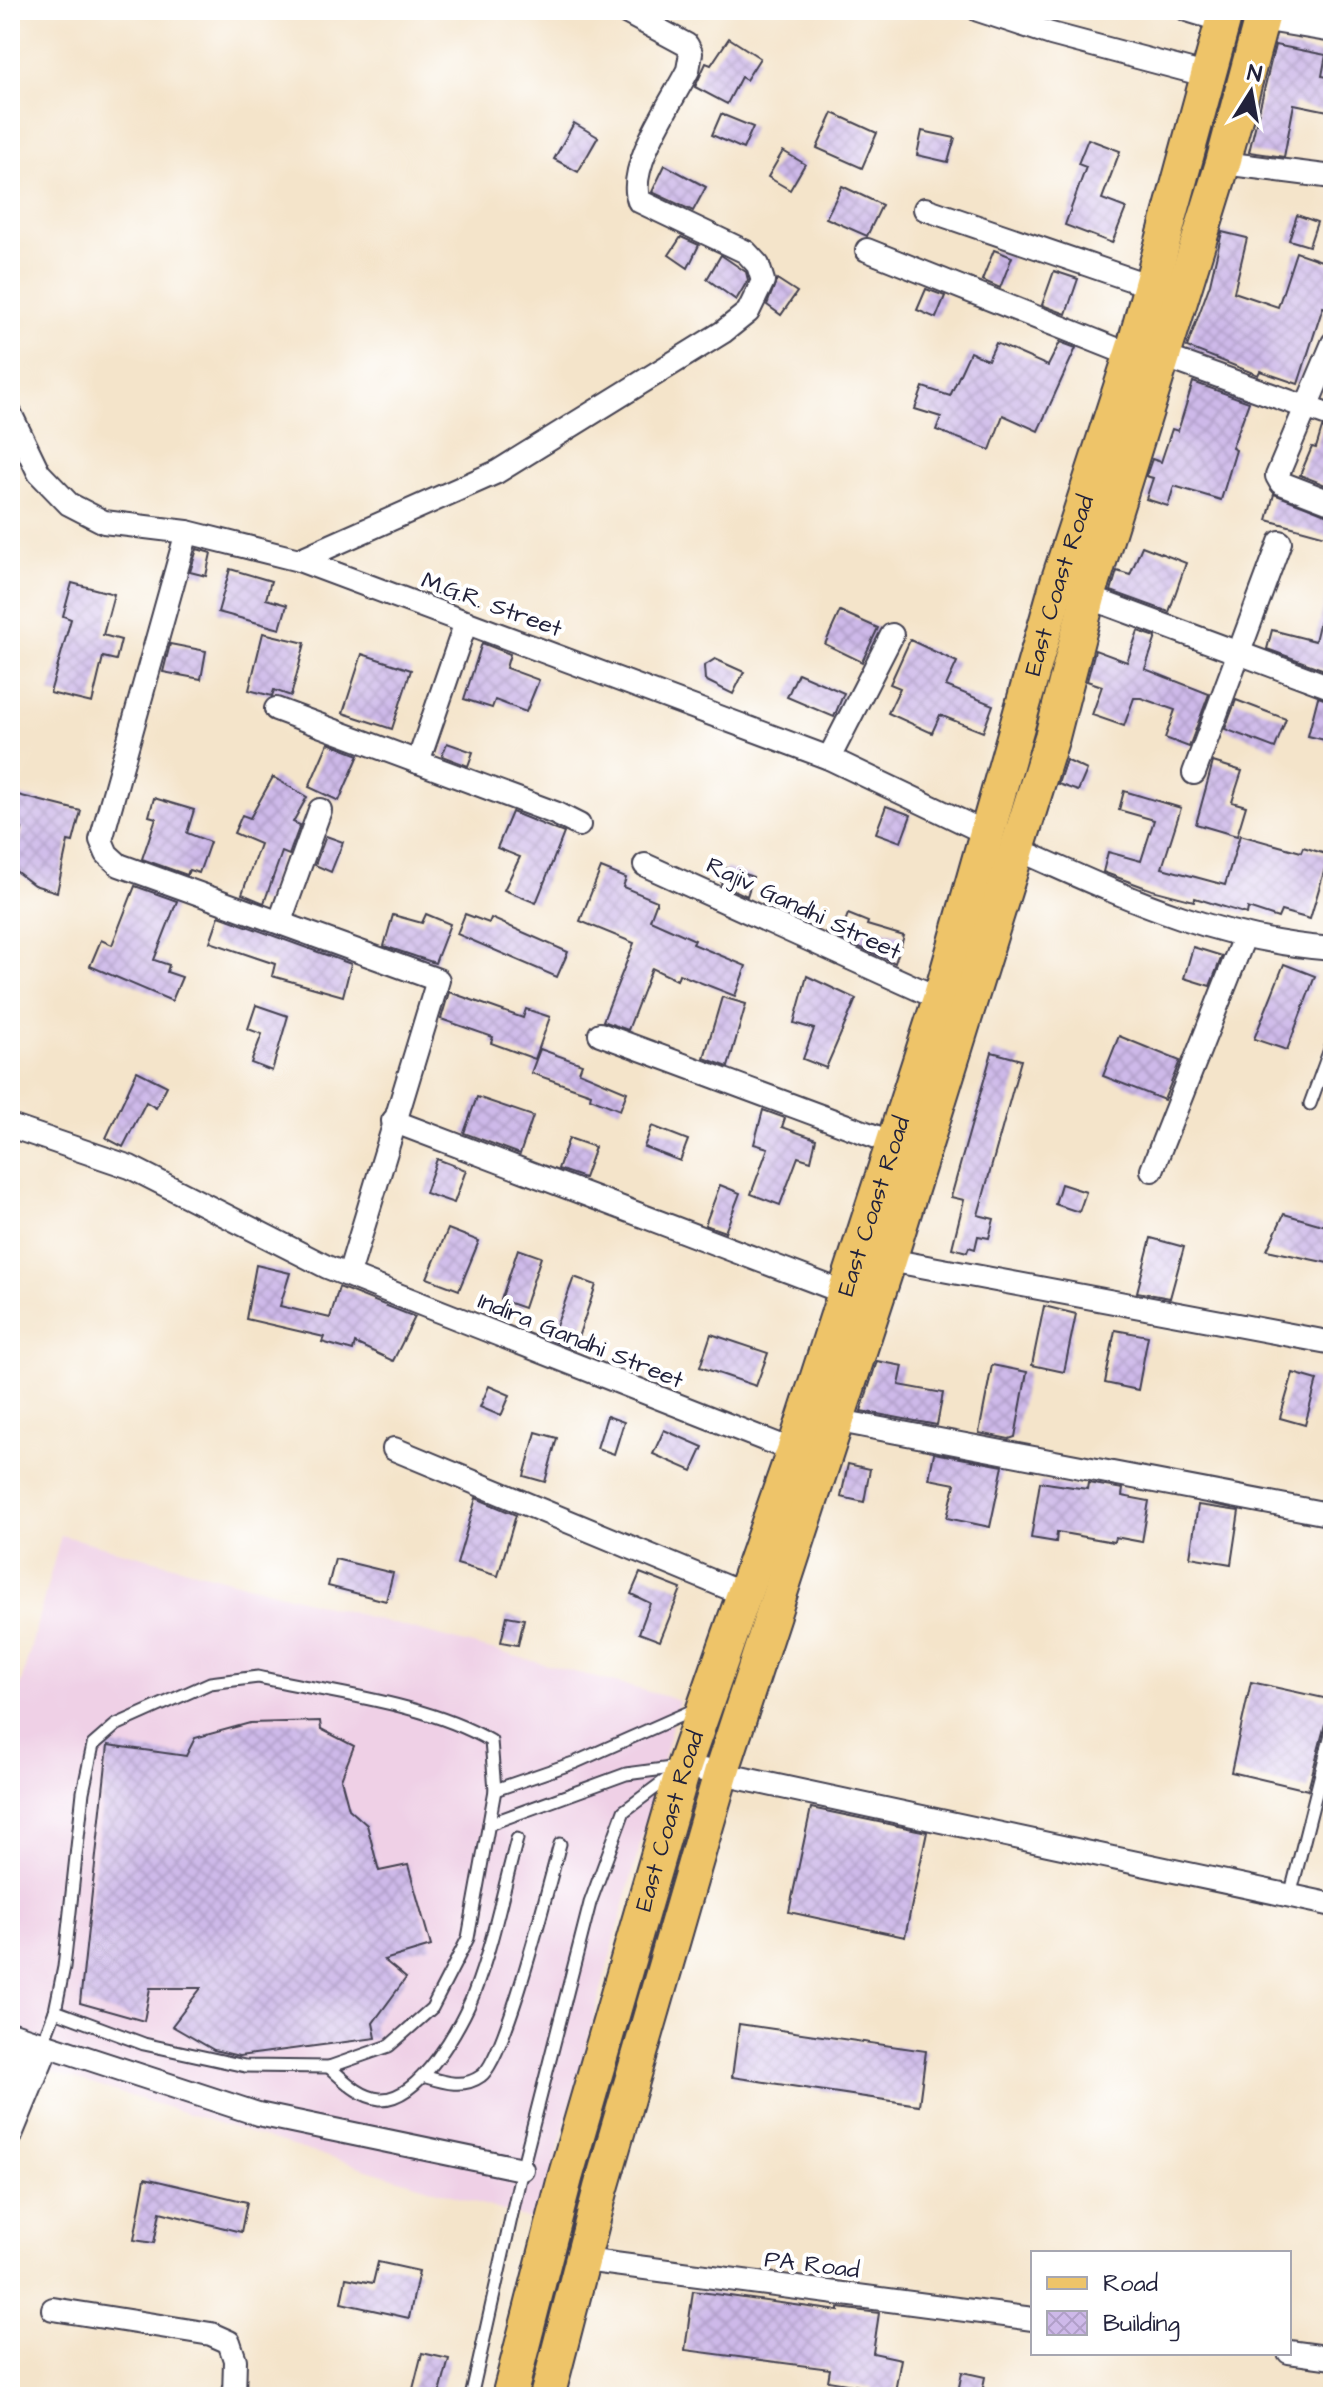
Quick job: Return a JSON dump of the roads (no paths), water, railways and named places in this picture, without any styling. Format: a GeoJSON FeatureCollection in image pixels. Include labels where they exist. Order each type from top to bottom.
{"type":"FeatureCollection","features":[{"type":"Feature","properties":{"kind":"main road","name":"East Coast Road"},"geometry":{"type":"LineString","coordinates":[[547,2397],[601,2188],[721,1774],[834,1420],[889,1260],[1001,841],[1057,585],[1223,163],[1263,14]]}},
{"type":"Feature","properties":{"kind":"main road","name":"East Coast Road"},"geometry":{"type":"LineString","coordinates":[[509,2397],[561,2193],[684,1766],[794,1451],[940,999],[1001,841],[1052,737],[1147,355],[1150,286],[1224,15]]}},
{"type":"Feature","properties":{"kind":"street"},"geometry":{"type":"LineString","coordinates":[[299,560],[497,472],[723,332],[748,312],[763,281],[758,265],[746,252],[639,201],[634,187],[639,167],[688,70],[691,53],[687,45],[622,10]]}},
{"type":"Feature","properties":{"kind":"street"},"geometry":{"type":"LineString","coordinates":[[978,10],[1051,34],[1209,76]]}},
{"type":"Feature","properties":{"kind":"street"},"geometry":{"type":"LineString","coordinates":[[1187,10],[1224,15]]}},
{"type":"Feature","properties":{"kind":"street"},"geometry":{"type":"LineString","coordinates":[[1263,14],[1333,31]]}},
{"type":"Feature","properties":{"kind":"street"},"geometry":{"type":"LineString","coordinates":[[1223,163],[1333,177]]}},
{"type":"Feature","properties":{"kind":"street"},"geometry":{"type":"LineString","coordinates":[[925,209],[1150,286]]}},
{"type":"Feature","properties":{"kind":"street"},"geometry":{"type":"LineString","coordinates":[[867,250],[1147,355],[1333,417]]}},
{"type":"Feature","properties":{"kind":"street"},"geometry":{"type":"LineString","coordinates":[[1333,343],[1277,476],[1281,483],[1333,503]]}},
{"type":"Feature","properties":{"kind":"street","name":"M.G.R. Street"},"geometry":{"type":"LineString","coordinates":[[10,413],[19,452],[69,504],[104,522],[187,532],[299,560],[829,758],[1001,841],[1157,910],[1244,937],[1333,949]]}},
{"type":"Feature","properties":{"kind":"street"},"geometry":{"type":"LineString","coordinates":[[187,532],[101,840],[107,854],[119,865],[438,980],[349,1274]]}},
{"type":"Feature","properties":{"kind":"street"},"geometry":{"type":"LineString","coordinates":[[1194,773],[1280,542]]}},
{"type":"Feature","properties":{"kind":"street"},"geometry":{"type":"LineString","coordinates":[[1088,597],[1333,688]]}},
{"type":"Feature","properties":{"kind":"street"},"geometry":{"type":"LineString","coordinates":[[418,762],[466,622]]}},
{"type":"Feature","properties":{"kind":"street"},"geometry":{"type":"LineString","coordinates":[[829,758],[892,635]]}},
{"type":"Feature","properties":{"kind":"street"},"geometry":{"type":"LineString","coordinates":[[276,709],[579,825]]}},
{"type":"Feature","properties":{"kind":"street"},"geometry":{"type":"LineString","coordinates":[[280,921],[320,810]]}},
{"type":"Feature","properties":{"kind":"street","name":"Rajiv Gandhi Street"},"geometry":{"type":"LineString","coordinates":[[645,865],[940,999]]}},
{"type":"Feature","properties":{"kind":"street"},"geometry":{"type":"LineString","coordinates":[[1152,1170],[1244,937]]}},
{"type":"Feature","properties":{"kind":"street"},"geometry":{"type":"LineString","coordinates":[[600,1034],[893,1143]]}},
{"type":"Feature","properties":{"kind":"street"},"geometry":{"type":"LineString","coordinates":[[393,1121],[843,1292]]}},
{"type":"Feature","properties":{"kind":"street","name":"Indira Gandhi Street"},"geometry":{"type":"LineString","coordinates":[[10,1126],[130,1167],[292,1251],[794,1451]]}},
{"type":"Feature","properties":{"kind":"street"},"geometry":{"type":"LineString","coordinates":[[889,1260],[1333,1343]]}},
{"type":"Feature","properties":{"kind":"street"},"geometry":{"type":"LineString","coordinates":[[834,1420],[1333,1515]]}},
{"type":"Feature","properties":{"kind":"street"},"geometry":{"type":"LineString","coordinates":[[394,1449],[743,1594]]}},
{"type":"Feature","properties":{"kind":"street"},"geometry":{"type":"LineString","coordinates":[[684,1766],[1333,1905]]}},
{"type":"Feature","properties":{"kind":"street"},"geometry":{"type":"LineString","coordinates":[[32,2041],[258,2114],[522,2169]]}},
{"type":"Feature","properties":{"kind":"street"},"geometry":{"type":"LineString","coordinates":[[10,2083],[32,2041]]}},
{"type":"Feature","properties":{"kind":"street"},"geometry":{"type":"LineString","coordinates":[[10,2137],[32,2041]]}},
{"type":"Feature","properties":{"kind":"street","name":"PA Road"},"geometry":{"type":"LineString","coordinates":[[584,2260],[1031,2319]]}},
{"type":"Feature","properties":{"kind":"street"},"geometry":{"type":"LineString","coordinates":[[53,2309],[211,2334],[229,2342],[235,2360],[234,2397]]}},
{"type":"Feature","properties":{"kind":"street"},"geometry":{"type":"LineString","coordinates":[[1291,2352],[1333,2358]]}},
{"type":"Feature","properties":{"kind":"lane"},"geometry":{"type":"LineString","coordinates":[[1310,1104],[1333,1041]]}},
{"type":"Feature","properties":{"kind":"lane"},"geometry":{"type":"LineString","coordinates":[[32,2041],[55,2011],[64,1967],[83,1792],[93,1745],[116,1725],[210,1683],[258,1677],[468,1728],[491,1741],[495,1790],[468,1938],[432,2008],[389,2046],[329,2067],[245,2066],[144,2044],[55,2011]]}},
{"type":"Feature","properties":{"kind":"lane"},"geometry":{"type":"LineString","coordinates":[[495,1790],[576,1762],[706,1704]]}},
{"type":"Feature","properties":{"kind":"lane"},"geometry":{"type":"LineString","coordinates":[[1290,1896],[1333,1726]]}},
{"type":"Feature","properties":{"kind":"lane"},"geometry":{"type":"LineString","coordinates":[[489,1824],[626,1774],[684,1766]]}},
{"type":"Feature","properties":{"kind":"lane"},"geometry":{"type":"LineString","coordinates":[[471,2397],[522,2169],[590,1903],[624,1811],[684,1766]]}},
{"type":"Feature","properties":{"kind":"lane"},"geometry":{"type":"LineString","coordinates":[[329,2067],[361,2094],[383,2099],[414,2086],[423,2076],[439,2056],[473,1994],[517,1839]]}},
{"type":"Feature","properties":{"kind":"lane"},"geometry":{"type":"LineString","coordinates":[[423,2076],[446,2083],[467,2084],[485,2074],[509,2021],[560,1844]]}}]}
